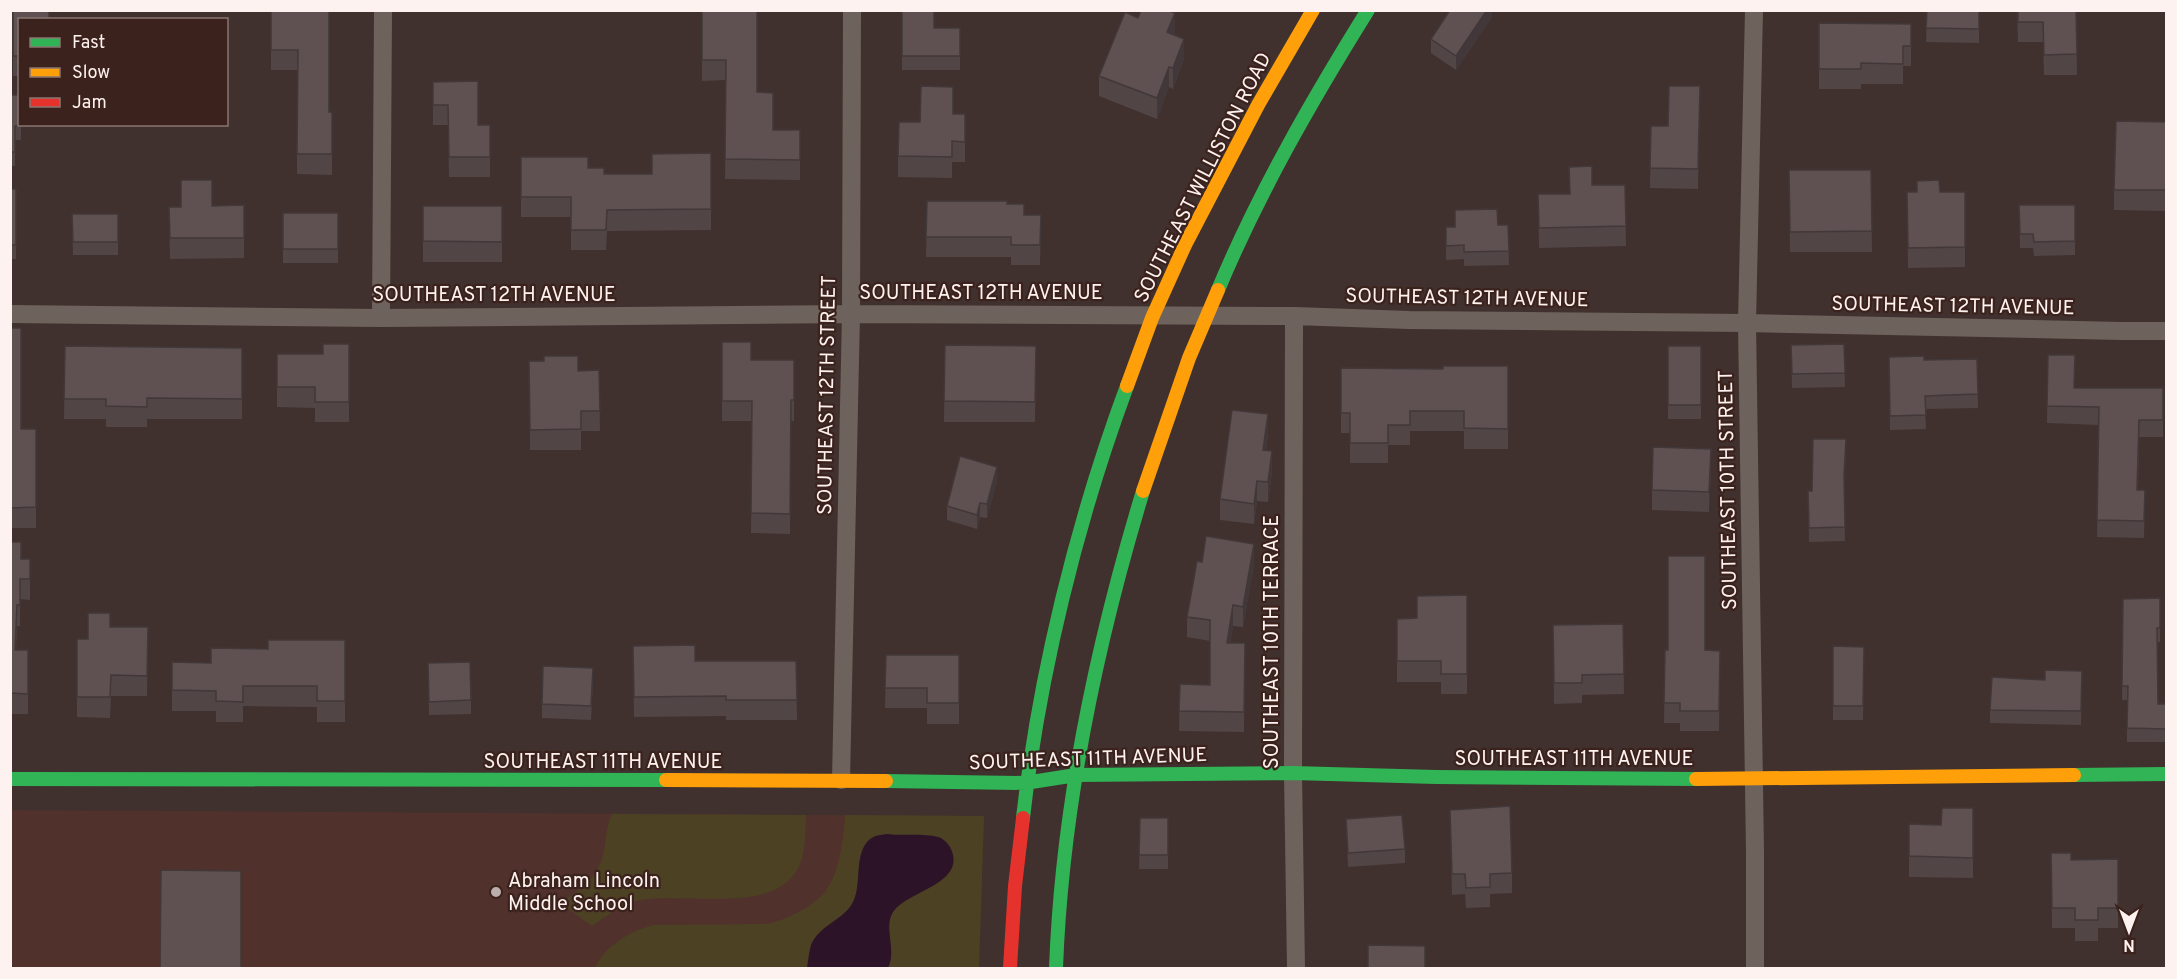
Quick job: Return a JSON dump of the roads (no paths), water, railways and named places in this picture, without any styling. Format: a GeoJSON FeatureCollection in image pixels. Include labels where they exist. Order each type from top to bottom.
{"type":"FeatureCollection","features":[{"type":"Feature","properties":{"kind":"main road","name":"SOUTHEAST WILLISTON ROAD"},"geometry":{"type":"LineString","coordinates":[[1010,969],[1026,783],[1052,653],[1079,540],[1113,429],[1153,316],[1227,164],[1313,10]]}},
{"type":"Feature","properties":{"kind":"main road"},"geometry":{"type":"LineString","coordinates":[[1056,969],[1064,866],[1076,775],[1097,657],[1125,546],[1159,439],[1204,316],[1243,233],[1293,136],[1368,10]]}},
{"type":"Feature","properties":{"kind":"main road","name":"SOUTHEAST 11TH AVENUE"},"geometry":{"type":"LineString","coordinates":[[10,779],[841,780],[1026,783],[1076,775],[1293,772],[1436,777],[1754,778],[2166,774]]}},
{"type":"Feature","properties":{"kind":"street"},"geometry":{"type":"LineString","coordinates":[[381,318],[383,10]]}},
{"type":"Feature","properties":{"kind":"street","name":"SOUTHEAST 12TH STREET"},"geometry":{"type":"LineString","coordinates":[[841,780],[851,314],[852,10]]}},
{"type":"Feature","properties":{"kind":"street","name":"SOUTHEAST 10TH STREET"},"geometry":{"type":"LineString","coordinates":[[1754,10],[1747,323],[1755,969]]}},
{"type":"Feature","properties":{"kind":"street","name":"SOUTHEAST 12TH AVENUE"},"geometry":{"type":"LineString","coordinates":[[10,314],[381,318],[851,314],[1294,316],[1408,320],[1747,323],[2166,331]]}},
{"type":"Feature","properties":{"kind":"street","name":"SOUTHEAST 10TH TERRACE"},"geometry":{"type":"LineString","coordinates":[[1294,316],[1293,772],[1296,969]]}},
{"type":"Feature","properties":{"kind":"place","name":"Abraham Lincoln Middle School"},"geometry":{"type":"Point","coordinates":[496,892]}}]}
